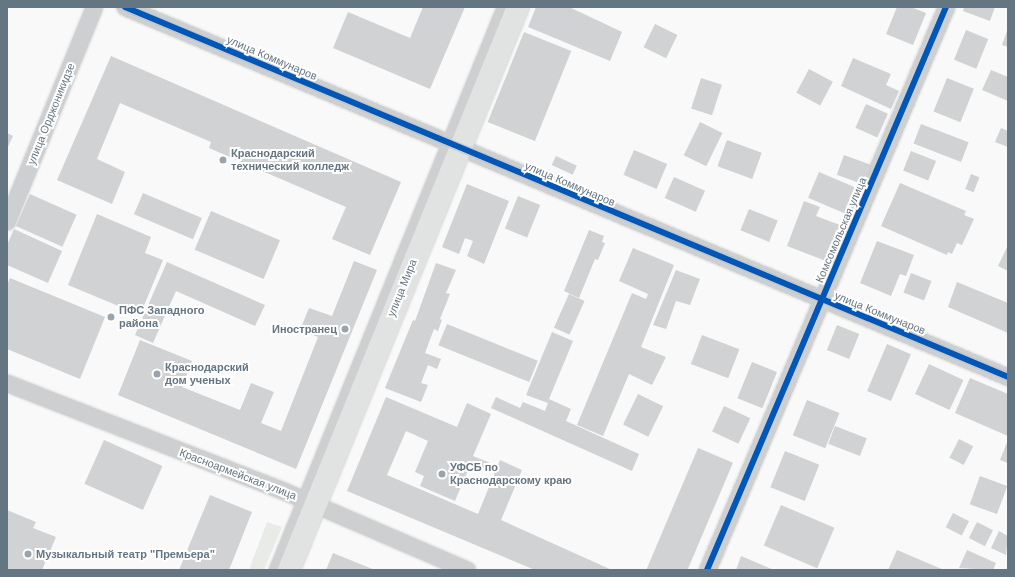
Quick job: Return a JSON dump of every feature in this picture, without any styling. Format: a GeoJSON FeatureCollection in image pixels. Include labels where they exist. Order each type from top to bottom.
{"type":"FeatureCollection","features":[{"type":"Feature","properties":{"kind":"main road","name":"улица Мира"},"geometry":{"type":"LineString","coordinates":[[289,570],[310,502],[454,146],[518,7]]}},
{"type":"Feature","properties":{"kind":"street","name":"улица Орджоникидзе"},"geometry":{"type":"LineString","coordinates":[[7,221],[94,7]]}},
{"type":"Feature","properties":{"kind":"street","name":"улица Коммунаров"},"geometry":{"type":"LineString","coordinates":[[125,7],[822,300],[1008,376]]}},
{"type":"Feature","properties":{"kind":"street","name":"улица Мира"},"geometry":{"type":"LineString","coordinates":[[454,146],[505,7]]}},
{"type":"Feature","properties":{"kind":"street","name":"Комсомольская улица"},"geometry":{"type":"LineString","coordinates":[[707,570],[946,7]]}},
{"type":"Feature","properties":{"kind":"street","name":"Красноармейская улица"},"geometry":{"type":"LineString","coordinates":[[7,383],[310,502],[467,570]]}},
{"type":"Feature","properties":{"kind":"street","name":"улица Мира"},"geometry":{"type":"LineString","coordinates":[[277,570],[310,502]]}},
{"type":"Feature","properties":{"kind":"shaded area"},"geometry":{"type":"Polygon","coordinates":[[[267,522],[282,527],[264,570],[249,570],[267,522]]]}},
{"type":"Feature","properties":{"kind":"building"},"geometry":{"type":"Polygon","coordinates":[[[423,7],[465,7],[430,89],[333,48],[348,12],[410,38],[423,7]]]}},
{"type":"Feature","properties":{"kind":"building"},"geometry":{"type":"Polygon","coordinates":[[[536,7],[569,7],[622,32],[610,61],[528,27],[536,7]]]}},
{"type":"Feature","properties":{"kind":"building"},"geometry":{"type":"Polygon","coordinates":[[[897,7],[911,7],[926,13],[913,45],[886,34],[897,7]]]}},
{"type":"Feature","properties":{"kind":"building"},"geometry":{"type":"Polygon","coordinates":[[[964,7],[995,7],[990,21],[963,11],[964,7]]]}},
{"type":"Feature","properties":{"kind":"building"},"geometry":{"type":"Polygon","coordinates":[[[655,24],[677,35],[666,58],[644,47],[655,24]]]}},
{"type":"Feature","properties":{"kind":"building"},"geometry":{"type":"Polygon","coordinates":[[[1008,28],[1008,47],[1002,45],[1008,28]]]}},
{"type":"Feature","properties":{"kind":"building"},"geometry":{"type":"Polygon","coordinates":[[[966,30],[988,39],[976,69],[954,60],[966,30]]]}},
{"type":"Feature","properties":{"kind":"building"},"geometry":{"type":"Polygon","coordinates":[[[524,32],[571,51],[535,141],[488,122],[524,32]]]}},
{"type":"Feature","properties":{"kind":"building"},"geometry":{"type":"Polygon","coordinates":[[[111,56],[401,182],[370,255],[332,239],[346,207],[209,148],[211,142],[120,103],[97,159],[125,172],[112,204],[57,180],[111,56]]]}},
{"type":"Feature","properties":{"kind":"building"},"geometry":{"type":"Polygon","coordinates":[[[853,58],[891,74],[886,85],[899,91],[891,109],[841,86],[853,58]]]}},
{"type":"Feature","properties":{"kind":"building"},"geometry":{"type":"Polygon","coordinates":[[[809,69],[833,82],[820,106],[796,93],[809,69]]]}},
{"type":"Feature","properties":{"kind":"building"},"geometry":{"type":"Polygon","coordinates":[[[991,70],[1008,77],[1008,101],[982,90],[991,70]]]}},
{"type":"Feature","properties":{"kind":"building"},"geometry":{"type":"Polygon","coordinates":[[[701,78],[722,85],[712,115],[691,108],[701,78]]]}},
{"type":"Feature","properties":{"kind":"building"},"geometry":{"type":"Polygon","coordinates":[[[947,78],[974,89],[960,122],[934,111],[947,78]]]}},
{"type":"Feature","properties":{"kind":"building"},"geometry":{"type":"Polygon","coordinates":[[[866,104],[888,114],[877,138],[855,128],[866,104]]]}},
{"type":"Feature","properties":{"kind":"building"},"geometry":{"type":"Polygon","coordinates":[[[700,122],[722,133],[706,166],[684,155],[700,122]]]}},
{"type":"Feature","properties":{"kind":"building"},"geometry":{"type":"Polygon","coordinates":[[[921,124],[969,142],[961,162],[913,144],[921,124]]]}},
{"type":"Feature","properties":{"kind":"building"},"geometry":{"type":"Polygon","coordinates":[[[1001,128],[1008,131],[1008,147],[995,142],[1001,128]]]}},
{"type":"Feature","properties":{"kind":"building"},"geometry":{"type":"Polygon","coordinates":[[[7,133],[13,136],[7,149],[7,133]]]}},
{"type":"Feature","properties":{"kind":"building"},"geometry":{"type":"Polygon","coordinates":[[[727,140],[762,153],[752,179],[717,166],[727,140]]]}},
{"type":"Feature","properties":{"kind":"building"},"geometry":{"type":"Polygon","coordinates":[[[634,150],[667,164],[657,189],[623,175],[634,150]]]}},
{"type":"Feature","properties":{"kind":"building"},"geometry":{"type":"Polygon","coordinates":[[[911,151],[936,161],[928,181],[903,170],[911,151]]]}},
{"type":"Feature","properties":{"kind":"building"},"geometry":{"type":"Polygon","coordinates":[[[844,155],[871,165],[864,185],[837,175],[844,155]]]}},
{"type":"Feature","properties":{"kind":"building"},"geometry":{"type":"Polygon","coordinates":[[[556,156],[577,166],[573,175],[552,165],[556,156]]]}},
{"type":"Feature","properties":{"kind":"building"},"geometry":{"type":"Polygon","coordinates":[[[819,172],[860,189],[849,215],[808,198],[819,172]]]}},
{"type":"Feature","properties":{"kind":"building"},"geometry":{"type":"Polygon","coordinates":[[[971,174],[979,177],[974,192],[965,189],[971,174]]]}},
{"type":"Feature","properties":{"kind":"building"},"geometry":{"type":"Polygon","coordinates":[[[674,177],[705,191],[696,212],[665,198],[674,177]]]}},
{"type":"Feature","properties":{"kind":"building"},"geometry":{"type":"Polygon","coordinates":[[[900,183],[966,211],[964,215],[974,219],[962,245],[957,243],[952,254],[948,252],[947,255],[881,226],[900,183]]]}},
{"type":"Feature","properties":{"kind":"building"},"geometry":{"type":"Polygon","coordinates":[[[467,184],[509,201],[484,264],[467,256],[473,241],[465,238],[459,254],[442,247],[467,184]]]}},
{"type":"Feature","properties":{"kind":"building"},"geometry":{"type":"Polygon","coordinates":[[[143,193],[202,218],[193,239],[134,214],[143,193]]]}},
{"type":"Feature","properties":{"kind":"building"},"geometry":{"type":"Polygon","coordinates":[[[30,194],[77,215],[62,247],[16,226],[30,194]]]}},
{"type":"Feature","properties":{"kind":"building"},"geometry":{"type":"Polygon","coordinates":[[[518,196],[540,205],[527,237],[505,228],[518,196]]]}},
{"type":"Feature","properties":{"kind":"building"},"geometry":{"type":"Polygon","coordinates":[[[804,201],[820,207],[816,216],[840,225],[826,261],[787,246],[804,201]]]}},
{"type":"Feature","properties":{"kind":"building"},"geometry":{"type":"Polygon","coordinates":[[[749,209],[778,221],[769,242],[740,230],[749,209]]]}},
{"type":"Feature","properties":{"kind":"building"},"geometry":{"type":"Polygon","coordinates":[[[211,211],[280,240],[264,279],[195,250],[211,211]]]}},
{"type":"Feature","properties":{"kind":"building"},"geometry":{"type":"Polygon","coordinates":[[[97,214],[151,237],[145,253],[163,260],[140,315],[68,285],[97,214]]]}},
{"type":"Feature","properties":{"kind":"building"},"geometry":{"type":"Polygon","coordinates":[[[14,229],[62,251],[48,283],[7,265],[7,245],[14,229]]]}},
{"type":"Feature","properties":{"kind":"building"},"geometry":{"type":"Polygon","coordinates":[[[589,230],[604,236],[602,242],[605,243],[598,260],[595,259],[579,298],[564,291],[589,230]]]}},
{"type":"Feature","properties":{"kind":"building"},"geometry":{"type":"Polygon","coordinates":[[[877,241],[914,255],[906,276],[900,274],[891,296],[860,283],[877,241]]]}},
{"type":"Feature","properties":{"kind":"building"},"geometry":{"type":"Polygon","coordinates":[[[1008,245],[1008,271],[998,266],[1008,245]]]}},
{"type":"Feature","properties":{"kind":"building"},"geometry":{"type":"Polygon","coordinates":[[[633,248],[674,265],[641,347],[666,357],[652,385],[629,374],[603,436],[577,425],[632,293],[646,299],[648,294],[619,281],[633,248]]]}},
{"type":"Feature","properties":{"kind":"building"},"geometry":{"type":"Polygon","coordinates":[[[354,261],[377,270],[296,469],[118,395],[140,340],[192,361],[182,387],[240,410],[251,383],[274,392],[261,423],[281,431],[318,337],[300,330],[309,308],[332,316],[354,261]]]}},
{"type":"Feature","properties":{"kind":"building"},"geometry":{"type":"Polygon","coordinates":[[[167,262],[265,305],[255,326],[176,291],[153,343],[135,335],[167,262]]]}},
{"type":"Feature","properties":{"kind":"building"},"geometry":{"type":"Polygon","coordinates":[[[436,263],[456,270],[446,293],[450,294],[440,319],[442,320],[438,331],[434,329],[425,353],[441,359],[437,369],[428,365],[421,383],[428,385],[421,402],[385,388],[413,320],[415,321],[436,263]]]}},
{"type":"Feature","properties":{"kind":"building"},"geometry":{"type":"Polygon","coordinates":[[[676,270],[700,279],[690,305],[676,301],[666,329],[653,325],[676,270]]]}},
{"type":"Feature","properties":{"kind":"building"},"geometry":{"type":"Polygon","coordinates":[[[911,273],[932,281],[924,300],[903,293],[911,273]]]}},
{"type":"Feature","properties":{"kind":"building"},"geometry":{"type":"Polygon","coordinates":[[[10,278],[105,317],[80,379],[7,349],[7,285],[10,278]]]}},
{"type":"Feature","properties":{"kind":"building"},"geometry":{"type":"Polygon","coordinates":[[[957,282],[1008,303],[1008,333],[948,307],[957,282]]]}},
{"type":"Feature","properties":{"kind":"building"},"geometry":{"type":"Polygon","coordinates":[[[569,294],[585,301],[569,335],[554,328],[569,294]]]}},
{"type":"Feature","properties":{"kind":"building"},"geometry":{"type":"Polygon","coordinates":[[[447,324],[538,361],[529,382],[438,345],[447,324]]]}},
{"type":"Feature","properties":{"kind":"building"},"geometry":{"type":"Polygon","coordinates":[[[837,325],[859,334],[849,359],[827,350],[837,325]]]}},
{"type":"Feature","properties":{"kind":"building"},"geometry":{"type":"Polygon","coordinates":[[[552,332],[573,341],[549,399],[571,409],[566,421],[639,454],[632,471],[491,408],[496,397],[520,408],[523,402],[545,411],[548,403],[526,395],[552,332]]]}},
{"type":"Feature","properties":{"kind":"building"},"geometry":{"type":"Polygon","coordinates":[[[702,335],[739,349],[728,378],[691,364],[702,335]]]}},
{"type":"Feature","properties":{"kind":"building"},"geometry":{"type":"Polygon","coordinates":[[[887,344],[911,354],[891,401],[867,391],[887,344]]]}},
{"type":"Feature","properties":{"kind":"building"},"geometry":{"type":"Polygon","coordinates":[[[752,362],[777,372],[762,408],[737,398],[752,362]]]}},
{"type":"Feature","properties":{"kind":"building"},"geometry":{"type":"Polygon","coordinates":[[[929,364],[963,380],[949,410],[915,394],[929,364]]]}},
{"type":"Feature","properties":{"kind":"building"},"geometry":{"type":"Polygon","coordinates":[[[970,378],[1008,394],[1008,436],[955,413],[970,378]]]}},
{"type":"Feature","properties":{"kind":"building"},"geometry":{"type":"Polygon","coordinates":[[[638,394],[663,406],[648,437],[623,425],[638,394]]]}},
{"type":"Feature","properties":{"kind":"building","name":"УФСБ по Краснодарскому краю"},"geometry":{"type":"Polygon","coordinates":[[[386,397],[457,427],[467,403],[491,414],[473,456],[495,465],[492,472],[471,463],[455,501],[420,486],[424,476],[415,472],[428,441],[406,431],[387,475],[478,514],[500,460],[522,470],[501,520],[612,570],[535,570],[347,491],[386,397]]]}},
{"type":"Feature","properties":{"kind":"building"},"geometry":{"type":"Polygon","coordinates":[[[807,400],[839,413],[825,448],[793,435],[807,400]]]}},
{"type":"Feature","properties":{"kind":"building"},"geometry":{"type":"Polygon","coordinates":[[[724,406],[750,418],[738,444],[712,431],[724,406]]]}},
{"type":"Feature","properties":{"kind":"building"},"geometry":{"type":"Polygon","coordinates":[[[835,426],[867,438],[860,456],[828,444],[835,426]]]}},
{"type":"Feature","properties":{"kind":"building"},"geometry":{"type":"Polygon","coordinates":[[[959,439],[973,446],[964,465],[949,458],[959,439]]]}},
{"type":"Feature","properties":{"kind":"building"},"geometry":{"type":"Polygon","coordinates":[[[104,440],[162,466],[143,510],[84,484],[104,440]]]}},
{"type":"Feature","properties":{"kind":"building"},"geometry":{"type":"Polygon","coordinates":[[[1008,440],[1008,463],[1000,460],[1008,440]]]}},
{"type":"Feature","properties":{"kind":"building"},"geometry":{"type":"Polygon","coordinates":[[[698,448],[733,463],[687,570],[646,570],[698,448]]]}},
{"type":"Feature","properties":{"kind":"building"},"geometry":{"type":"Polygon","coordinates":[[[785,451],[819,465],[805,501],[770,487],[785,451]]]}},
{"type":"Feature","properties":{"kind":"building"},"geometry":{"type":"Polygon","coordinates":[[[980,476],[1007,486],[997,514],[970,504],[980,476]]]}},
{"type":"Feature","properties":{"kind":"building"},"geometry":{"type":"Polygon","coordinates":[[[210,495],[252,512],[229,570],[179,570],[210,495]]]}},
{"type":"Feature","properties":{"kind":"building"},"geometry":{"type":"Polygon","coordinates":[[[781,505],[834,528],[817,568],[764,546],[781,505]]]}},
{"type":"Feature","properties":{"kind":"building","name":"Музыкальный театр \"Премьера\""},"geometry":{"type":"Polygon","coordinates":[[[7,510],[36,522],[33,528],[56,537],[42,570],[7,570],[7,510]]]}},
{"type":"Feature","properties":{"kind":"building"},"geometry":{"type":"Polygon","coordinates":[[[953,513],[969,521],[962,535],[946,527],[953,513]]]}},
{"type":"Feature","properties":{"kind":"building"},"geometry":{"type":"Polygon","coordinates":[[[977,522],[993,530],[985,546],[969,538],[977,522]]]}},
{"type":"Feature","properties":{"kind":"building"},"geometry":{"type":"Polygon","coordinates":[[[999,531],[1008,536],[1006,555],[991,548],[999,531]]]}},
{"type":"Feature","properties":{"kind":"building"},"geometry":{"type":"Polygon","coordinates":[[[897,550],[944,570],[888,570],[897,550]]]}},
{"type":"Feature","properties":{"kind":"building"},"geometry":{"type":"Polygon","coordinates":[[[967,550],[996,563],[993,570],[959,568],[967,550]]]}},
{"type":"Feature","properties":{"kind":"building"},"geometry":{"type":"Polygon","coordinates":[[[333,553],[375,570],[326,570],[333,553]]]}},
{"type":"Feature","properties":{"kind":"building"},"geometry":{"type":"Polygon","coordinates":[[[741,556],[774,570],[736,570],[741,556]]]}},
{"type":"Feature","properties":{"kind":"tram line"},"geometry":{"type":"LineString","coordinates":[[115,7],[1008,381]]}},
{"type":"Feature","properties":{"kind":"tram line"},"geometry":{"type":"LineString","coordinates":[[135,7],[1008,372]]}},
{"type":"Feature","properties":{"kind":"cycle path"},"geometry":{"type":"LineString","coordinates":[[125,7],[1008,377]]}},
{"type":"Feature","properties":{"kind":"cycle path"},"geometry":{"type":"LineString","coordinates":[[707,570],[946,7]]}},
{"type":"Feature","properties":{"kind":"place","name":"Краснодарский технический колледж"},"geometry":{"type":"Point","coordinates":[223,160]}},
{"type":"Feature","properties":{"kind":"place","name":"ПФС Западного района"},"geometry":{"type":"Point","coordinates":[111,317]}},
{"type":"Feature","properties":{"kind":"place","name":"Иностранец"},"geometry":{"type":"Point","coordinates":[345,329]}},
{"type":"Feature","properties":{"kind":"place","name":"Краснодарский дом ученых"},"geometry":{"type":"Point","coordinates":[157,374]}},
{"type":"Feature","properties":{"kind":"place","name":"УФСБ по Краснодарскому краю"},"geometry":{"type":"Point","coordinates":[442,474]}},
{"type":"Feature","properties":{"kind":"place","name":"Музыкальный театр \"Премьера\""},"geometry":{"type":"Point","coordinates":[28,554]}}]}
